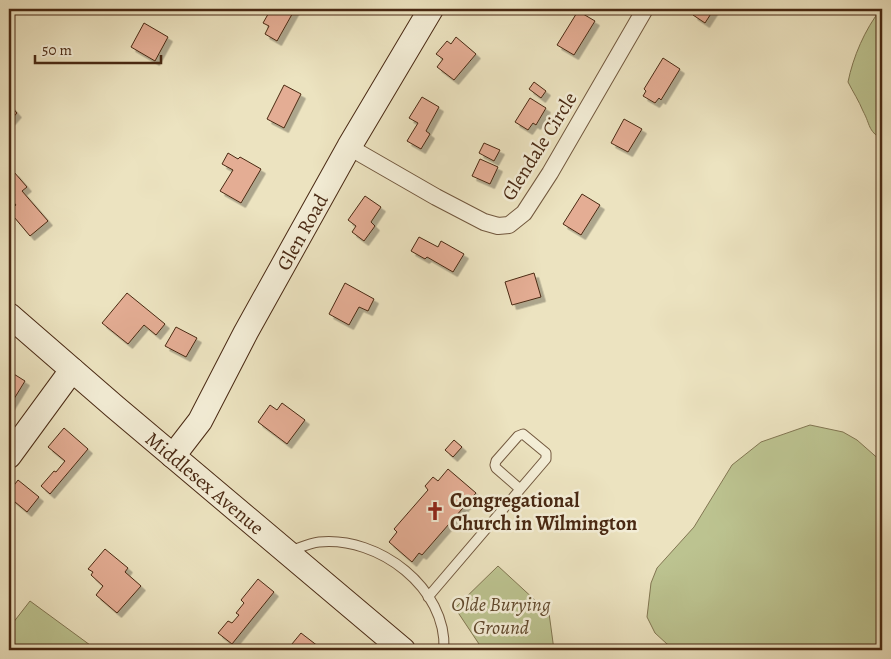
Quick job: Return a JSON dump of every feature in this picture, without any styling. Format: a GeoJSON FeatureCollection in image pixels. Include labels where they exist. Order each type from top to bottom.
{"type":"FeatureCollection","features":[{"type":"Feature","properties":{"kind":"street","name":"Glen Road"},"geometry":{"type":"LineString","coordinates":[[173,456],[200,421],[246,332],[349,147],[431,9]]}},
{"type":"Feature","properties":{"kind":"street","name":"Glendale Circle"},"geometry":{"type":"LineString","coordinates":[[349,147],[484,222],[498,226],[509,225],[524,213],[545,181],[590,107],[645,9]]}},
{"type":"Feature","properties":{"kind":"street","name":"Middlesex Avenue"},"geometry":{"type":"LineString","coordinates":[[9,315],[403,650]]}},
{"type":"Feature","properties":{"kind":"street"},"geometry":{"type":"LineString","coordinates":[[9,456],[72,370]]}},
{"type":"Feature","properties":{"kind":"lane"},"geometry":{"type":"LineString","coordinates":[[428,597],[546,459],[545,452],[523,434],[518,436],[496,461],[495,465],[520,489]]}},
{"type":"Feature","properties":{"kind":"lane"},"geometry":{"type":"LineString","coordinates":[[286,552],[319,542],[351,544],[381,555],[397,565],[416,582],[428,597],[443,631],[444,650]]}},
{"type":"Feature","properties":{"kind":"green space"},"geometry":{"type":"Polygon","coordinates":[[[881,9],[882,140],[872,130],[848,82],[860,44],[881,9]]]}},
{"type":"Feature","properties":{"kind":"green space"},"geometry":{"type":"Polygon","coordinates":[[[810,425],[843,432],[857,440],[882,462],[882,650],[677,650],[667,644],[655,633],[647,617],[651,583],[657,568],[694,527],[732,465],[761,442],[810,425]]]}},
{"type":"Feature","properties":{"kind":"green space","name":"Olde Burying Ground"},"geometry":{"type":"Polygon","coordinates":[[[498,566],[549,613],[554,650],[483,650],[455,608],[498,566]]]}},
{"type":"Feature","properties":{"kind":"green space"},"geometry":{"type":"Polygon","coordinates":[[[30,601],[95,650],[9,650],[9,628],[30,601]]]}},
{"type":"Feature","properties":{"kind":"building"},"geometry":{"type":"Polygon","coordinates":[[[271,9],[295,9],[277,41],[265,34],[269,26],[263,23],[271,9]]]}},
{"type":"Feature","properties":{"kind":"building"},"geometry":{"type":"Polygon","coordinates":[[[697,9],[714,9],[705,23],[693,15],[697,9]]]}},
{"type":"Feature","properties":{"kind":"building"},"geometry":{"type":"Polygon","coordinates":[[[578,11],[595,21],[574,55],[557,45],[578,11]]]}},
{"type":"Feature","properties":{"kind":"building"},"geometry":{"type":"Polygon","coordinates":[[[144,23],[168,37],[155,61],[131,47],[144,23]]]}},
{"type":"Feature","properties":{"kind":"building"},"geometry":{"type":"Polygon","coordinates":[[[456,37],[476,54],[454,80],[437,67],[443,59],[436,54],[447,41],[451,44],[456,37]]]}},
{"type":"Feature","properties":{"kind":"building"},"geometry":{"type":"Polygon","coordinates":[[[663,58],[680,69],[661,100],[659,98],[655,103],[643,96],[646,91],[644,89],[663,58]]]}},
{"type":"Feature","properties":{"kind":"building"},"geometry":{"type":"Polygon","coordinates":[[[534,82],[546,91],[541,98],[529,89],[534,82]]]}},
{"type":"Feature","properties":{"kind":"building"},"geometry":{"type":"Polygon","coordinates":[[[284,85],[301,94],[284,128],[267,119],[284,85]]]}},
{"type":"Feature","properties":{"kind":"building"},"geometry":{"type":"Polygon","coordinates":[[[422,97],[439,107],[426,131],[430,134],[421,149],[407,141],[418,123],[409,118],[422,97]]]}},
{"type":"Feature","properties":{"kind":"building"},"geometry":{"type":"Polygon","coordinates":[[[530,98],[546,108],[536,125],[533,123],[528,130],[515,122],[530,98]]]}},
{"type":"Feature","properties":{"kind":"building"},"geometry":{"type":"Polygon","coordinates":[[[9,104],[17,113],[9,122],[9,104]]]}},
{"type":"Feature","properties":{"kind":"building"},"geometry":{"type":"Polygon","coordinates":[[[624,119],[642,129],[628,152],[611,143],[624,119]]]}},
{"type":"Feature","properties":{"kind":"building"},"geometry":{"type":"Polygon","coordinates":[[[484,143],[500,150],[494,161],[479,153],[484,143]]]}},
{"type":"Feature","properties":{"kind":"building"},"geometry":{"type":"Polygon","coordinates":[[[228,153],[238,159],[240,157],[261,169],[241,203],[220,191],[233,170],[222,164],[228,153]]]}},
{"type":"Feature","properties":{"kind":"building"},"geometry":{"type":"Polygon","coordinates":[[[480,159],[498,167],[490,184],[472,176],[480,159]]]}},
{"type":"Feature","properties":{"kind":"building"},"geometry":{"type":"Polygon","coordinates":[[[14,172],[27,187],[22,191],[48,221],[30,236],[9,211],[16,205],[9,197],[9,177],[14,172]]]}},
{"type":"Feature","properties":{"kind":"building"},"geometry":{"type":"Polygon","coordinates":[[[582,194],[600,205],[581,235],[563,224],[582,194]]]}},
{"type":"Feature","properties":{"kind":"building"},"geometry":{"type":"Polygon","coordinates":[[[365,196],[381,207],[371,222],[375,226],[364,241],[352,232],[356,226],[348,220],[365,196]]]}},
{"type":"Feature","properties":{"kind":"building"},"geometry":{"type":"Polygon","coordinates":[[[419,237],[438,247],[441,241],[464,254],[453,272],[427,257],[425,259],[411,251],[419,237]]]}},
{"type":"Feature","properties":{"kind":"building"},"geometry":{"type":"Polygon","coordinates":[[[534,273],[541,297],[512,305],[505,282],[534,273]]]}},
{"type":"Feature","properties":{"kind":"building"},"geometry":{"type":"Polygon","coordinates":[[[345,283],[374,299],[368,311],[359,307],[349,325],[329,314],[345,283]]]}},
{"type":"Feature","properties":{"kind":"building"},"geometry":{"type":"Polygon","coordinates":[[[127,293],[165,324],[156,335],[144,325],[128,344],[102,323],[127,293]]]}},
{"type":"Feature","properties":{"kind":"building"},"geometry":{"type":"Polygon","coordinates":[[[176,327],[197,338],[186,357],[165,346],[176,327]]]}},
{"type":"Feature","properties":{"kind":"building"},"geometry":{"type":"Polygon","coordinates":[[[9,371],[25,381],[9,407],[9,371]]]}},
{"type":"Feature","properties":{"kind":"building"},"geometry":{"type":"Polygon","coordinates":[[[282,403],[305,420],[287,444],[258,422],[270,405],[277,410],[282,403]]]}},
{"type":"Feature","properties":{"kind":"building"},"geometry":{"type":"Polygon","coordinates":[[[64,428],[88,449],[50,494],[41,486],[65,461],[48,447],[64,428]]]}},
{"type":"Feature","properties":{"kind":"building"},"geometry":{"type":"Polygon","coordinates":[[[454,440],[462,447],[453,457],[445,450],[454,440]]]}},
{"type":"Feature","properties":{"kind":"building","name":"Congregational Church in Wilmington"},"geometry":{"type":"Polygon","coordinates":[[[448,469],[476,493],[422,555],[419,553],[412,562],[389,542],[397,532],[394,529],[428,490],[425,486],[433,477],[438,481],[448,469]]]}},
{"type":"Feature","properties":{"kind":"building"},"geometry":{"type":"Polygon","coordinates":[[[18,480],[39,497],[27,512],[9,497],[9,492],[18,480]]]}},
{"type":"Feature","properties":{"kind":"building"},"geometry":{"type":"Polygon","coordinates":[[[105,549],[128,568],[125,572],[141,586],[117,613],[96,595],[103,586],[91,575],[93,572],[88,569],[105,549]]]}},
{"type":"Feature","properties":{"kind":"building"},"geometry":{"type":"Polygon","coordinates":[[[258,579],[274,592],[232,644],[218,633],[228,621],[232,623],[239,615],[236,613],[244,603],[241,600],[258,579]]]}},
{"type":"Feature","properties":{"kind":"building"},"geometry":{"type":"Polygon","coordinates":[[[301,633],[323,650],[287,650],[301,633]]]}},
{"type":"Feature","properties":{"kind":"place","name":"Congregational Church in Wilmington"},"geometry":{"type":"Point","coordinates":[435,511]}}]}
